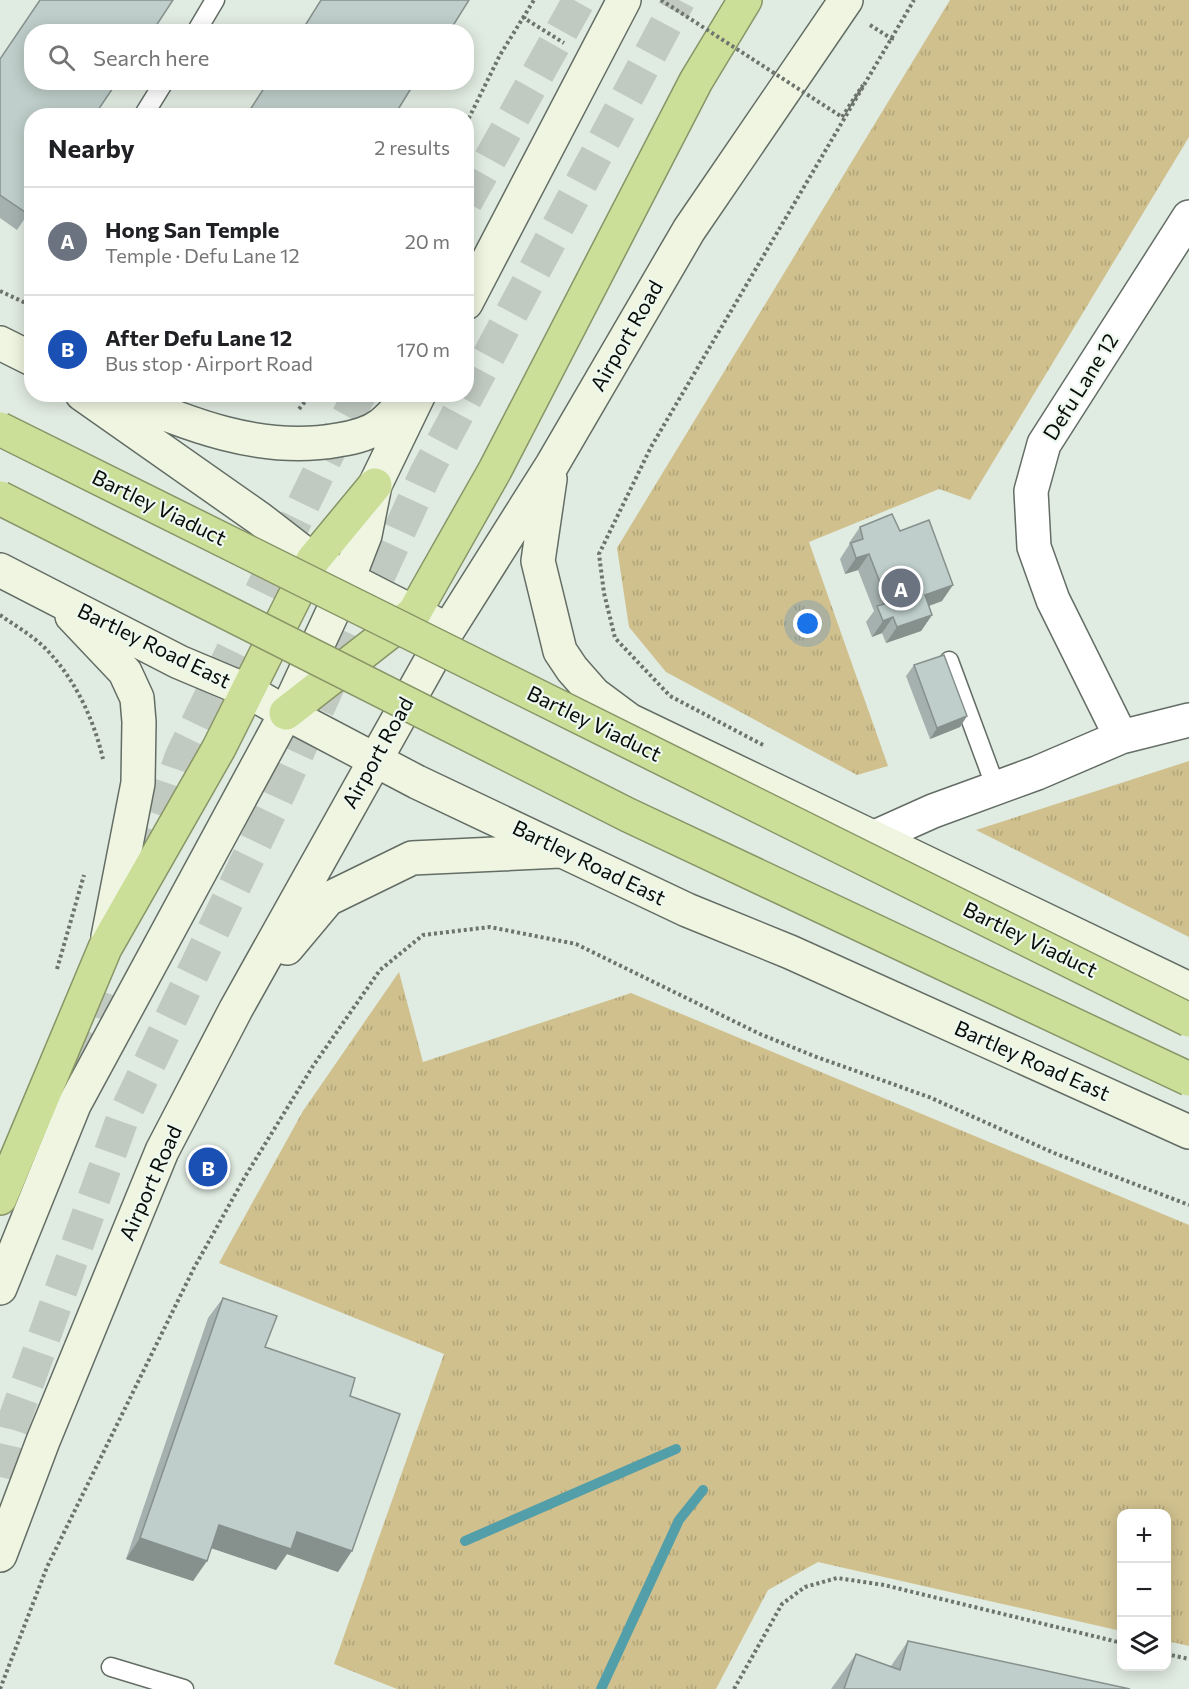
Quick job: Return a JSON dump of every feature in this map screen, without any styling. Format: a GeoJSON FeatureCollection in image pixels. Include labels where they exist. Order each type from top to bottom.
{"type":"FeatureCollection","features":[{"type":"Feature","properties":{"kind":"highway"},"geometry":{"type":"LineString","coordinates":[[285,713],[414,613],[495,470],[696,81],[745,0]]}},
{"type":"Feature","properties":{"kind":"highway","name":"Bartley Viaduct"},"geometry":{"type":"LineString","coordinates":[[0,429],[1189,1020]]}},
{"type":"Feature","properties":{"kind":"highway"},"geometry":{"type":"LineString","coordinates":[[0,1198],[105,948],[219,748],[313,560],[375,485]]}},
{"type":"Feature","properties":{"kind":"highway"},"geometry":{"type":"LineString","coordinates":[[0,498],[628,814],[1189,1079]]}},
{"type":"Feature","properties":{"kind":"main road"},"geometry":{"type":"LineString","coordinates":[[474,288],[624,0]]}},
{"type":"Feature","properties":{"kind":"main road","name":"Airport Road"},"geometry":{"type":"LineString","coordinates":[[0,1555],[43,1441],[162,1151],[236,1009],[448,630],[552,465],[689,230],[846,0]]}},
{"type":"Feature","properties":{"kind":"main road"},"geometry":{"type":"LineString","coordinates":[[0,343],[24,355]]}},
{"type":"Feature","properties":{"kind":"main road"},"geometry":{"type":"LineString","coordinates":[[93,402],[260,519],[313,560],[448,630]]}},
{"type":"Feature","properties":{"kind":"main road"},"geometry":{"type":"LineString","coordinates":[[136,402],[188,424],[249,439],[284,444],[324,443],[355,437],[380,426],[404,402]]}},
{"type":"Feature","properties":{"kind":"main road"},"geometry":{"type":"LineString","coordinates":[[0,1288],[74,1105],[285,713],[348,579],[365,535],[375,485],[415,402]]}},
{"type":"Feature","properties":{"kind":"main road"},"geometry":{"type":"LineString","coordinates":[[552,465],[538,561],[560,651],[594,694],[629,720],[1189,989]]}},
{"type":"Feature","properties":{"kind":"main road","name":"Bartley Road East"},"geometry":{"type":"LineString","coordinates":[[0,570],[180,662],[248,691],[285,713],[417,782],[687,910],[790,952],[1189,1132]]}},
{"type":"Feature","properties":{"kind":"main road"},"geometry":{"type":"LineString","coordinates":[[56,599],[125,672],[137,698],[138,783],[105,948]]}},
{"type":"Feature","properties":{"kind":"main road"},"geometry":{"type":"LineString","coordinates":[[236,1009],[328,899],[412,858],[564,851]]}},
{"type":"Feature","properties":{"kind":"street","name":"Defu Lane 12"},"geometry":{"type":"LineString","coordinates":[[1121,737],[1053,600],[1034,547],[1031,491],[1044,444],[1189,217]]}},
{"type":"Feature","properties":{"kind":"street"},"geometry":{"type":"LineString","coordinates":[[874,837],[933,811],[1121,737],[1189,720]]}},
{"type":"Feature","properties":{"kind":"street"},"geometry":{"type":"LineString","coordinates":[[919,859],[933,811]]}},
{"type":"Feature","properties":{"kind":"lane"},"geometry":{"type":"LineString","coordinates":[[201,24],[215,0]]}},
{"type":"Feature","properties":{"kind":"lane"},"geometry":{"type":"LineString","coordinates":[[148,108],[159,90]]}},
{"type":"Feature","properties":{"kind":"lane"},"geometry":{"type":"LineString","coordinates":[[949,661],[996,788]]}},
{"type":"Feature","properties":{"kind":"lane"},"geometry":{"type":"LineString","coordinates":[[111,1667],[184,1689]]}},
{"type":"Feature","properties":{"kind":"path"},"geometry":{"type":"LineString","coordinates":[[535,0],[524,18],[592,61]]}},
{"type":"Feature","properties":{"kind":"path"},"geometry":{"type":"LineString","coordinates":[[474,108],[500,55],[535,0]]}},
{"type":"Feature","properties":{"kind":"path"},"geometry":{"type":"LineString","coordinates":[[661,0],[842,117],[892,39]]}},
{"type":"Feature","properties":{"kind":"path"},"geometry":{"type":"LineString","coordinates":[[615,638],[604,593],[599,554],[606,537],[651,447],[914,0]]}},
{"type":"Feature","properties":{"kind":"path"},"geometry":{"type":"LineString","coordinates":[[0,291],[24,302]]}},
{"type":"Feature","properties":{"kind":"path"},"geometry":{"type":"LineString","coordinates":[[0,615],[44,647],[76,686],[98,738],[105,767]]}},
{"type":"Feature","properties":{"kind":"path"},"geometry":{"type":"LineString","coordinates":[[55,979],[87,864]]}},
{"type":"Feature","properties":{"kind":"path"},"geometry":{"type":"LineString","coordinates":[[0,1689],[47,1567],[199,1257],[312,1066],[380,970],[423,935],[489,927],[576,944],[760,1034],[929,1097],[1054,1154],[1189,1205]]}},
{"type":"Feature","properties":{"kind":"path"},"geometry":{"type":"LineString","coordinates":[[734,1689],[782,1604],[805,1587],[837,1578],[884,1585],[1117,1642]]}},
{"type":"Feature","properties":{"kind":"path"},"geometry":{"type":"LineString","coordinates":[[1171,1655],[1189,1659]]}},
{"type":"Feature","properties":{"kind":"green space"},"geometry":{"type":"Polygon","coordinates":[[[950,0],[1189,0],[1189,137],[970,500],[939,489],[809,542],[888,766],[857,775],[666,672],[629,627],[617,548],[950,0]]]}},
{"type":"Feature","properties":{"kind":"green space"},"geometry":{"type":"Polygon","coordinates":[[[1189,761],[1189,937],[976,830],[1189,761]]]}},
{"type":"Feature","properties":{"kind":"green space"},"geometry":{"type":"Polygon","coordinates":[[[399,972],[423,1062],[631,993],[1189,1225],[1189,1646],[1171,1642],[1171,1509],[1117,1509],[1117,1630],[818,1562],[768,1590],[716,1689],[397,1689],[334,1664],[444,1354],[219,1263],[303,1111],[399,972]]]}},
{"type":"Feature","properties":{"kind":"building"},"geometry":{"type":"Polygon","coordinates":[[[40,0],[173,0],[157,24],[24,24],[24,90],[112,90],[99,108],[24,108],[24,211],[0,195],[0,59],[40,0]]]}},
{"type":"Feature","properties":{"kind":"building"},"geometry":{"type":"Polygon","coordinates":[[[321,0],[469,0],[454,24],[306,24],[321,0]]]}},
{"type":"Feature","properties":{"kind":"building"},"geometry":{"type":"Polygon","coordinates":[[[263,90],[410,90],[399,108],[251,108],[263,90]]]}},
{"type":"Feature","properties":{"kind":"building"},"geometry":{"type":"Polygon","coordinates":[[[892,514],[900,531],[929,520],[953,585],[925,595],[932,615],[897,627],[893,617],[883,621],[877,606],[888,603],[869,554],[856,558],[851,543],[863,539],[860,527],[892,514]]]}},
{"type":"Feature","properties":{"kind":"building"},"geometry":{"type":"Polygon","coordinates":[[[944,655],[967,716],[937,728],[914,665],[944,655]]]}},
{"type":"Feature","properties":{"kind":"building"},"geometry":{"type":"Polygon","coordinates":[[[223,1298],[277,1316],[265,1347],[355,1378],[350,1396],[400,1414],[352,1551],[297,1532],[291,1549],[219,1525],[207,1561],[140,1538],[223,1298]]]}},
{"type":"Feature","properties":{"kind":"building"},"geometry":{"type":"Polygon","coordinates":[[[908,1641],[1130,1689],[844,1689],[856,1654],[900,1670],[908,1641]]]}},
{"type":"Feature","properties":{"kind":"waterway"},"geometry":{"type":"LineString","coordinates":[[465,1541],[676,1449]]}},
{"type":"Feature","properties":{"kind":"waterway"},"geometry":{"type":"LineString","coordinates":[[601,1689],[679,1520],[703,1490]]}},
{"type":"Feature","properties":{"kind":"tunnel"},"geometry":{"type":"LineString","coordinates":[[474,188],[579,0]]}},
{"type":"Feature","properties":{"kind":"tunnel"},"geometry":{"type":"LineString","coordinates":[[474,383],[679,0]]}},
{"type":"Feature","properties":{"kind":"tunnel"},"geometry":{"type":"LineString","coordinates":[[145,862],[181,757],[334,441],[356,402]]}},
{"type":"Feature","properties":{"kind":"tunnel"},"geometry":{"type":"LineString","coordinates":[[0,1477],[11,1429],[122,1120],[277,798],[426,473],[464,402]]}},
{"type":"Feature","properties":{"kind":"tunnel"},"geometry":{"type":"LineString","coordinates":[[61,1109],[101,991]]}},
{"type":"Feature","properties":{"kind":"place","name":"Hong San Temple"},"geometry":{"type":"Point","coordinates":[901,588]}},
{"type":"Feature","properties":{"kind":"place","name":"After Defu Lane 12"},"geometry":{"type":"Point","coordinates":[208,1167]}}]}
